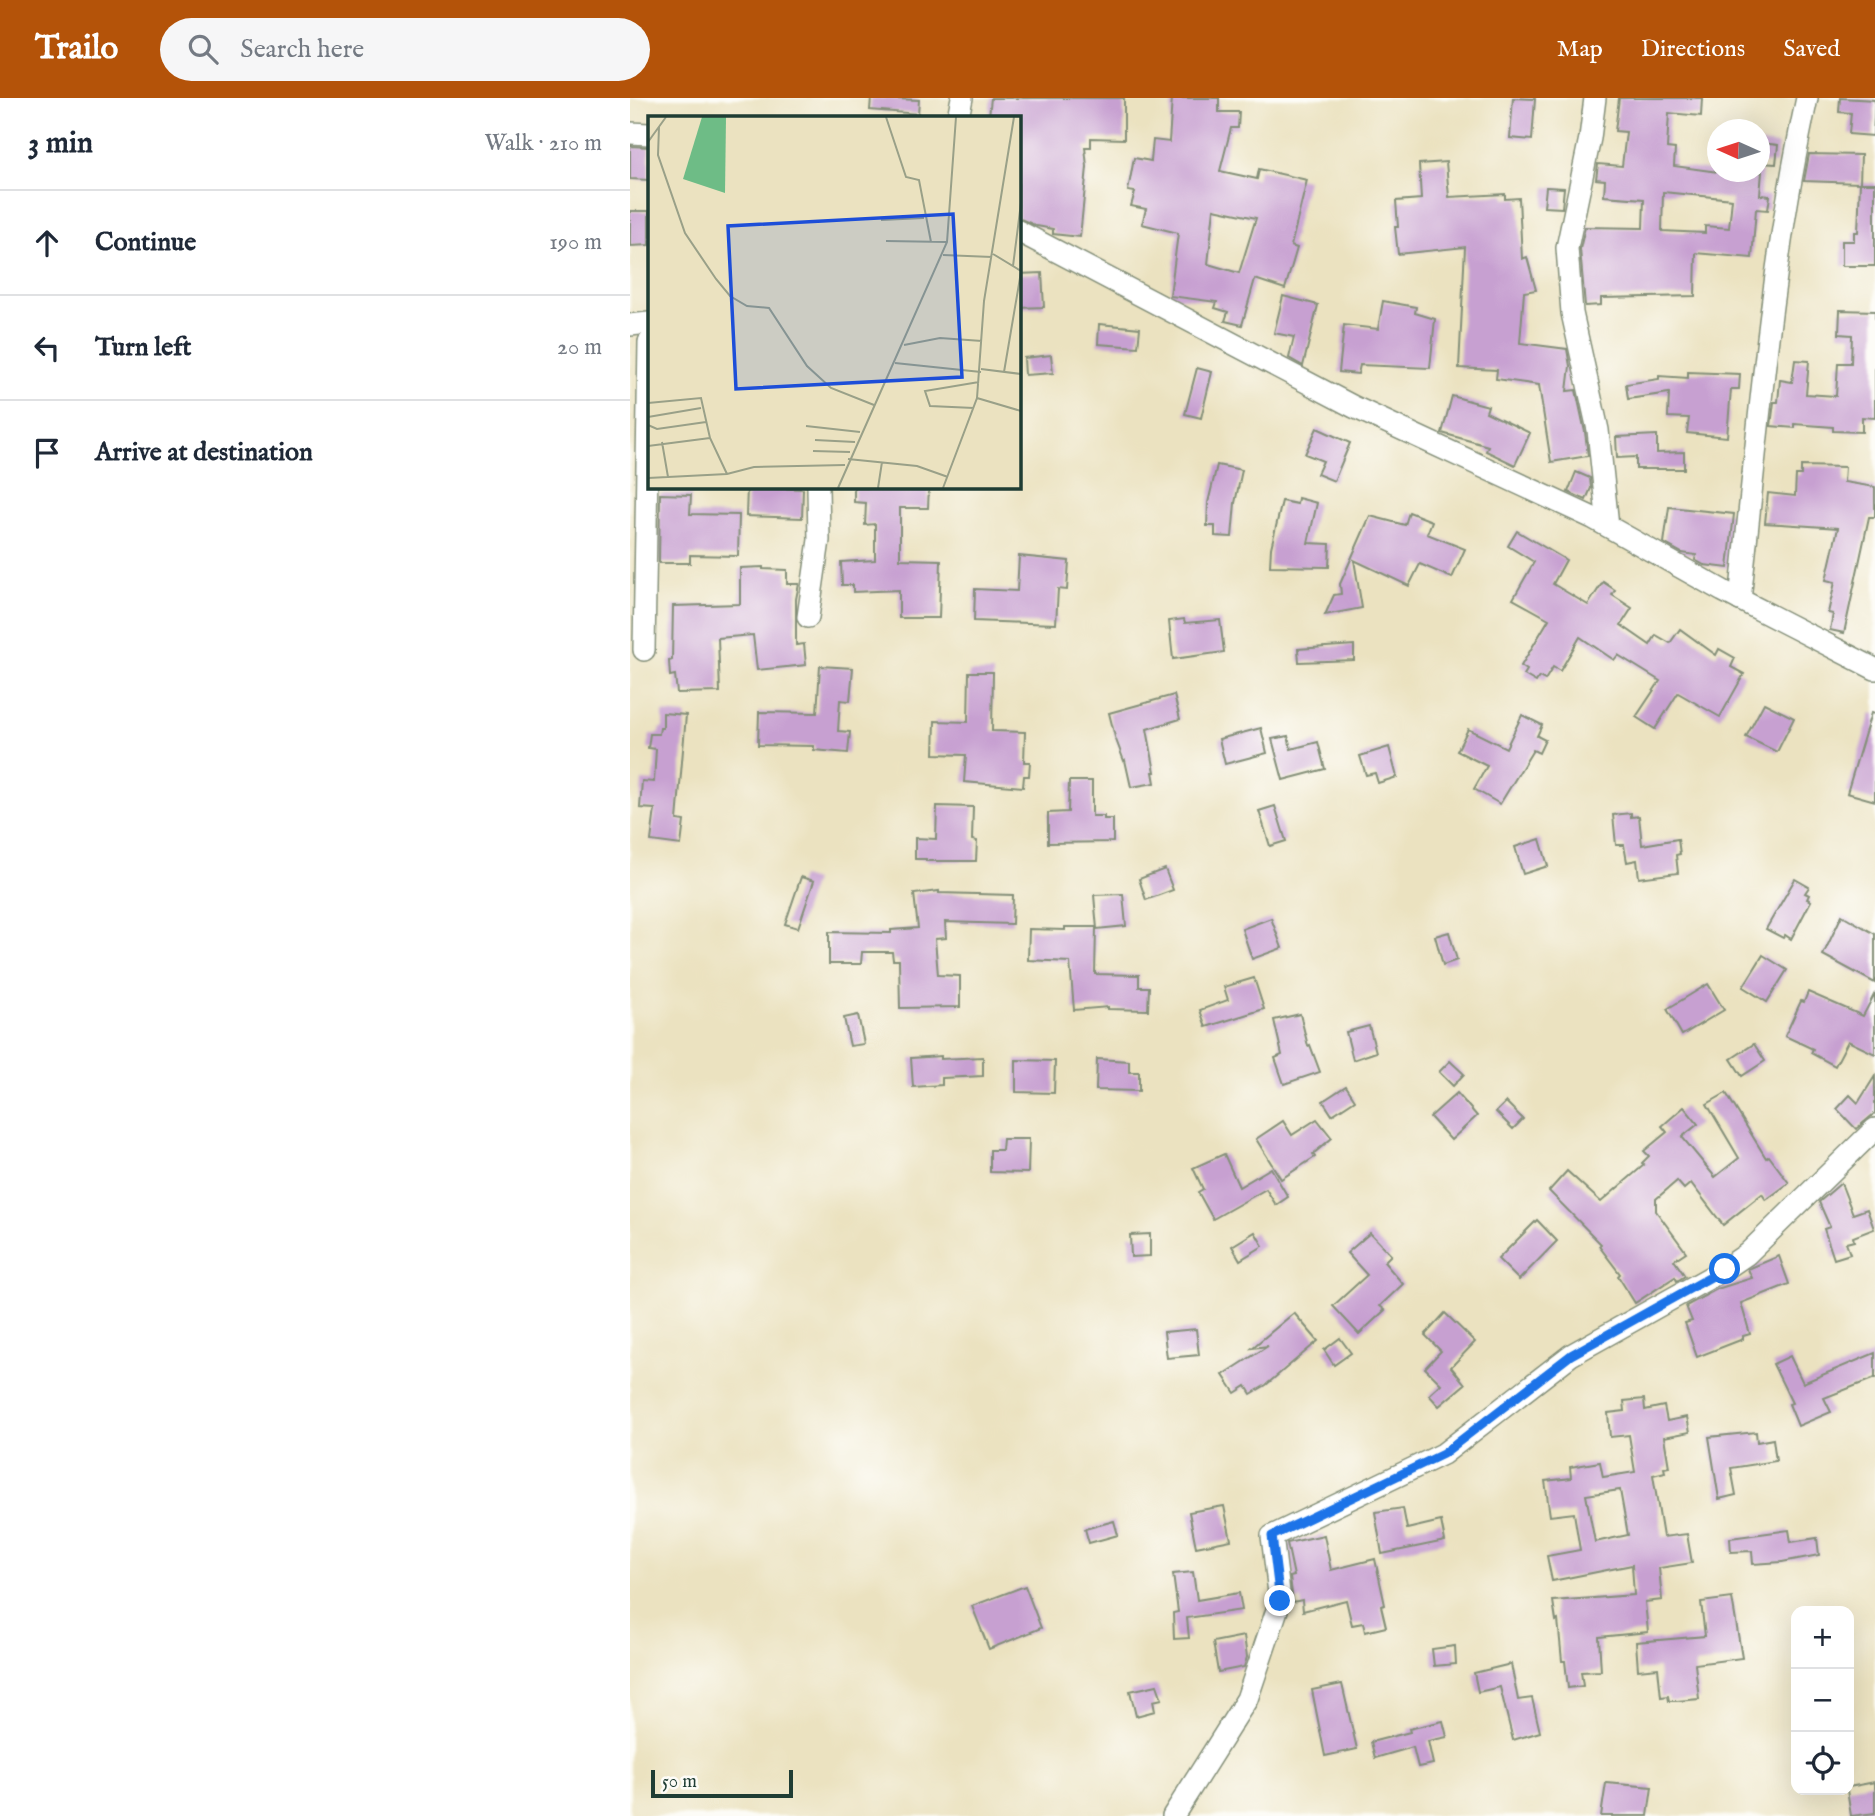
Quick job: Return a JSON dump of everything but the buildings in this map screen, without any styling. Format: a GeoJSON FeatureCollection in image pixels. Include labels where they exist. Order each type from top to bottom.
{"type":"FeatureCollection","features":[{"type":"Feature","properties":{"kind":"street"},"geometry":{"type":"LineString","coordinates":[[958,116],[962,98]]}},
{"type":"Feature","properties":{"kind":"street"},"geometry":{"type":"LineString","coordinates":[[1595,98],[1590,138],[1567,248],[1572,313],[1598,430],[1608,526]]}},
{"type":"Feature","properties":{"kind":"street"},"geometry":{"type":"LineString","coordinates":[[1740,600],[1790,176],[1807,98]]}},
{"type":"Feature","properties":{"kind":"street"},"geometry":{"type":"LineString","coordinates":[[630,133],[648,134]]}},
{"type":"Feature","properties":{"kind":"street"},"geometry":{"type":"LineString","coordinates":[[1020,232],[1354,407],[1608,526],[1740,600],[1875,669]]}},
{"type":"Feature","properties":{"kind":"street"},"geometry":{"type":"LineString","coordinates":[[630,325],[648,323]]}},
{"type":"Feature","properties":{"kind":"street"},"geometry":{"type":"LineString","coordinates":[[644,650],[648,404]]}},
{"type":"Feature","properties":{"kind":"street"},"geometry":{"type":"LineString","coordinates":[[808,617],[819,540],[818,488]]}},
{"type":"Feature","properties":{"kind":"street"},"geometry":{"type":"LineString","coordinates":[[1173,1816],[1247,1699],[1280,1601],[1272,1536],[1443,1454],[1571,1355],[1725,1269],[1747,1254],[1875,1129]]}},
{"type":"Feature","properties":{"kind":"route"},"geometry":{"type":"LineString","coordinates":[[1280,1601],[1272,1536],[1443,1454],[1571,1355],[1725,1269]]}}]}
